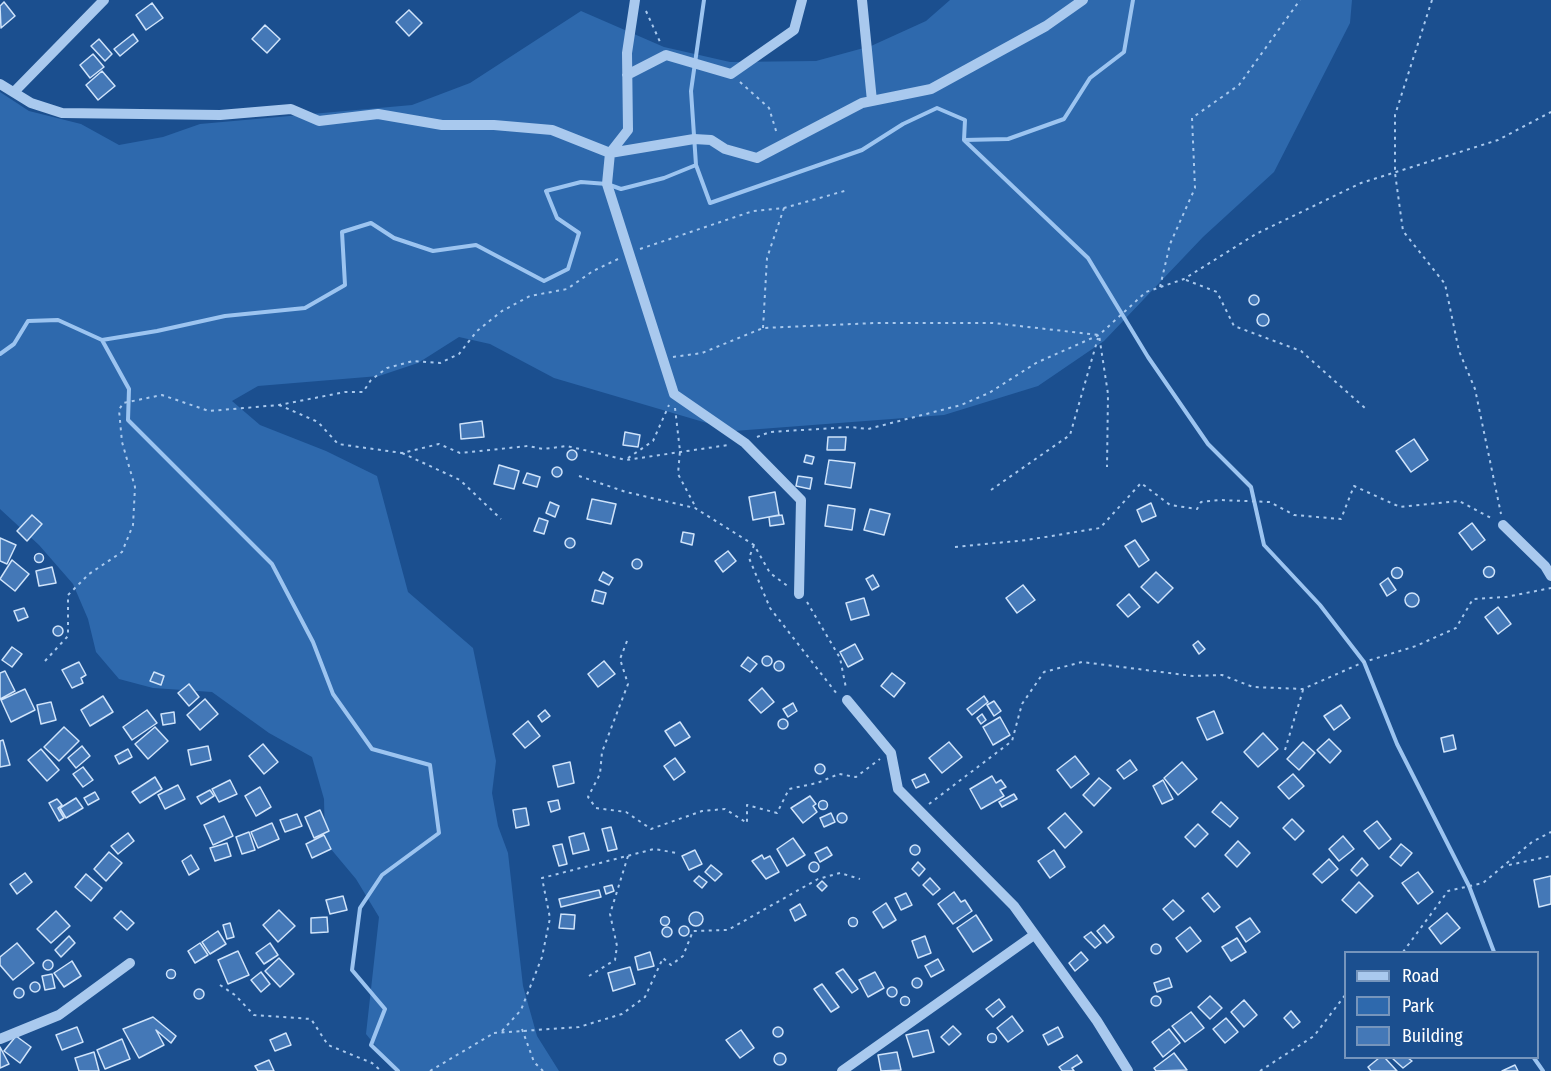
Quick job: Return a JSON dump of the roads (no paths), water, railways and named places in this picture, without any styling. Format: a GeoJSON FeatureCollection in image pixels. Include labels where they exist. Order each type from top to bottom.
{"type":"FeatureCollection","features":[{"type":"Feature","properties":{"kind":"street"},"geometry":{"type":"LineString","coordinates":[[14,92],[104,0]]}},
{"type":"Feature","properties":{"kind":"street"},"geometry":{"type":"LineString","coordinates":[[635,0],[627,53],[628,130],[610,153],[608,184],[674,394],[745,443],[801,500],[799,594]]}},
{"type":"Feature","properties":{"kind":"street"},"geometry":{"type":"LineString","coordinates":[[627,75],[666,55],[731,74],[794,30],[802,0]]}},
{"type":"Feature","properties":{"kind":"street"},"geometry":{"type":"LineString","coordinates":[[862,0],[872,101]]}},
{"type":"Feature","properties":{"kind":"street"},"geometry":{"type":"LineString","coordinates":[[0,84],[31,103],[62,113],[220,115],[291,109],[319,121],[378,114],[442,125],[494,125],[552,130],[610,153],[694,139],[711,140],[725,149],[757,158],[781,147],[835,115],[872,101],[931,88],[1046,26],[1083,0]]}},
{"type":"Feature","properties":{"kind":"street"},"geometry":{"type":"LineString","coordinates":[[1503,525],[1545,566],[1551,576]]}},
{"type":"Feature","properties":{"kind":"street"},"geometry":{"type":"LineString","coordinates":[[847,700],[891,753],[898,789],[1014,906],[1097,1021],[1128,1071]]}},
{"type":"Feature","properties":{"kind":"street"},"geometry":{"type":"LineString","coordinates":[[842,1071],[1034,935]]}},
{"type":"Feature","properties":{"kind":"street"},"geometry":{"type":"LineString","coordinates":[[0,1039],[59,1015],[130,963]]}},
{"type":"Feature","properties":{"kind":"waterway"},"geometry":{"type":"LineString","coordinates":[[696,165],[691,91],[704,0]]}},
{"type":"Feature","properties":{"kind":"waterway"},"geometry":{"type":"LineString","coordinates":[[0,354],[14,344],[28,321],[58,320],[102,340],[225,316],[305,308],[345,285],[342,232],[371,223],[394,238],[433,251],[476,245],[544,281],[568,269],[579,233],[557,218],[546,191],[581,182],[607,184],[621,189],[664,178],[696,165],[710,203],[862,150],[903,124],[937,108],[965,120],[964,140],[1008,139],[1064,119],[1090,78],[1124,52],[1133,0]]}},
{"type":"Feature","properties":{"kind":"waterway"},"geometry":{"type":"LineString","coordinates":[[965,141],[1088,258],[1148,357],[1208,444],[1251,487],[1264,545],[1320,605],[1364,662],[1397,744],[1469,886],[1494,951]]}},
{"type":"Feature","properties":{"kind":"waterway"},"geometry":{"type":"LineString","coordinates":[[102,340],[129,389],[128,420],[272,564],[313,642],[333,694],[372,749],[430,765],[439,833],[382,875],[360,908],[352,970],[385,1009],[371,1045],[398,1071]]}},
{"type":"Feature","properties":{"kind":"waterway"},"geometry":{"type":"LineString","coordinates":[[1535,1059],[1543,1071]]}}]}
